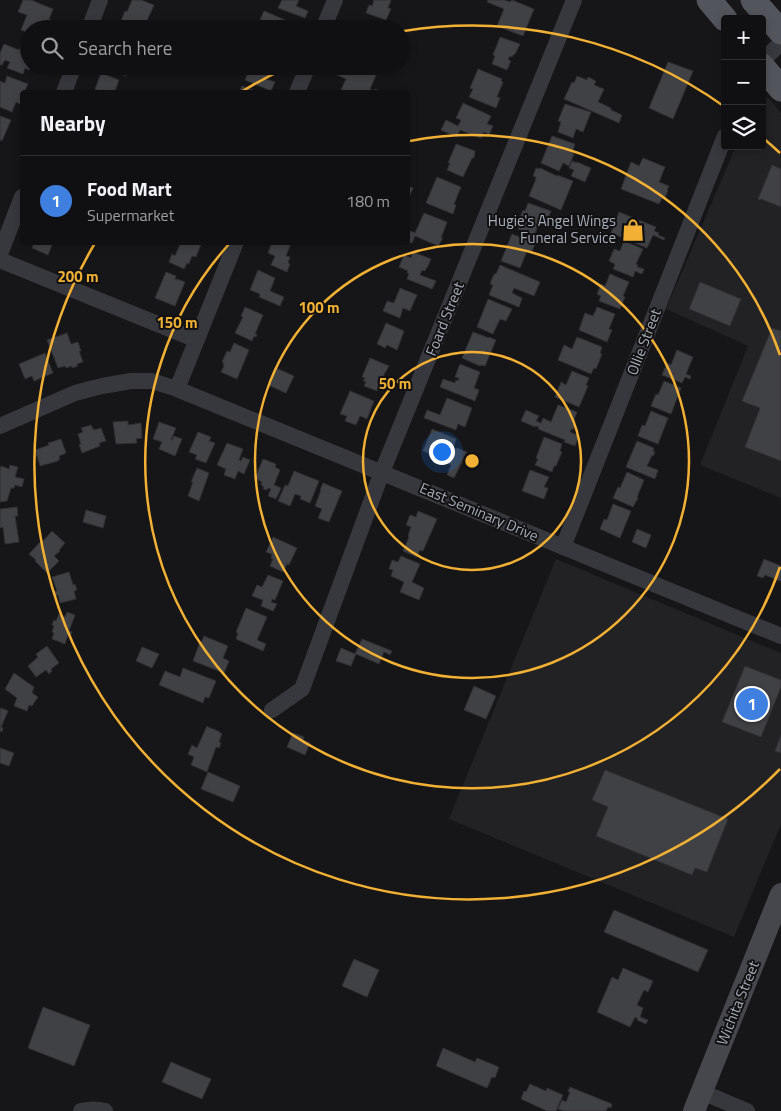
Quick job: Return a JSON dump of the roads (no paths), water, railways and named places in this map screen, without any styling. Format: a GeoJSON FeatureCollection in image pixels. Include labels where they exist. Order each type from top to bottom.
{"type":"FeatureCollection","features":[{"type":"Feature","properties":{"kind":"main road"},"geometry":{"type":"LineString","coordinates":[[709,0],[721,15]]}},
{"type":"Feature","properties":{"kind":"main road"},"geometry":{"type":"LineString","coordinates":[[753,0],[781,32]]}},
{"type":"Feature","properties":{"kind":"main road"},"geometry":{"type":"LineString","coordinates":[[766,71],[781,89]]}},
{"type":"Feature","properties":{"kind":"main road","name":"Wichita Street"},"geometry":{"type":"LineString","coordinates":[[698,1102],[781,894]]}},
{"type":"Feature","properties":{"kind":"street"},"geometry":{"type":"LineString","coordinates":[[92,20],[100,0]]}},
{"type":"Feature","properties":{"kind":"street"},"geometry":{"type":"LineString","coordinates":[[327,20],[335,0]]}},
{"type":"Feature","properties":{"kind":"street","name":"Foard Street"},"geometry":{"type":"LineString","coordinates":[[272,710],[302,690],[382,472],[574,0]]}},
{"type":"Feature","properties":{"kind":"street"},"geometry":{"type":"LineString","coordinates":[[763,60],[781,43]]}},
{"type":"Feature","properties":{"kind":"street"},"geometry":{"type":"LineString","coordinates":[[65,90],[71,75]]}},
{"type":"Feature","properties":{"kind":"street"},"geometry":{"type":"LineString","coordinates":[[298,90],[304,75]]}},
{"type":"Feature","properties":{"kind":"street","name":"Ollie Street"},"geometry":{"type":"LineString","coordinates":[[563,548],[721,146]]}},
{"type":"Feature","properties":{"kind":"street"},"geometry":{"type":"LineString","coordinates":[[0,254],[20,202]]}},
{"type":"Feature","properties":{"kind":"street"},"geometry":{"type":"LineString","coordinates":[[177,388],[235,245]]}},
{"type":"Feature","properties":{"kind":"street"},"geometry":{"type":"LineString","coordinates":[[0,260],[196,340]]}},
{"type":"Feature","properties":{"kind":"street","name":"East Seminary Drive"},"geometry":{"type":"LineString","coordinates":[[0,426],[75,393],[131,381],[152,381],[177,388],[781,636]]}},
{"type":"Feature","properties":{"kind":"street"},"geometry":{"type":"LineString","coordinates":[[698,1102],[747,1111]]}},
{"type":"Feature","properties":{"kind":"street"},"geometry":{"type":"LineString","coordinates":[[81,1111],[106,1111]]}},
{"type":"Feature","properties":{"kind":"place","name":"Hugie's Angel Wings Funeral Service"},"geometry":{"type":"Point","coordinates":[633,230]}},
{"type":"Feature","properties":{"kind":"place","name":"Food Mart"},"geometry":{"type":"Point","coordinates":[752,704]}}]}
